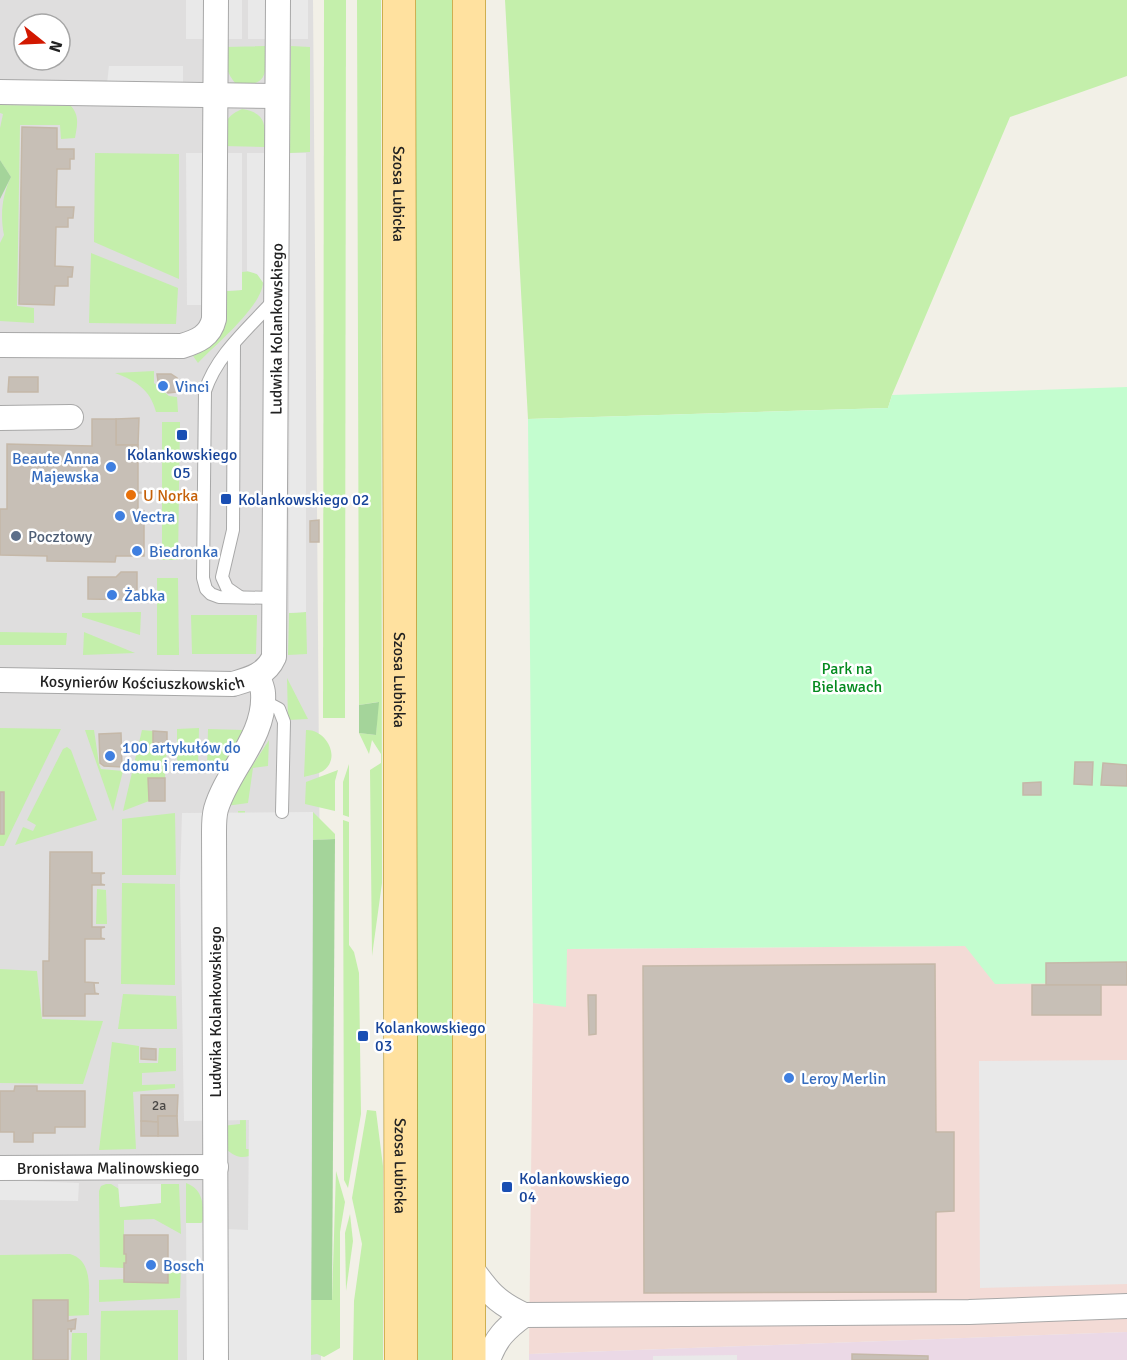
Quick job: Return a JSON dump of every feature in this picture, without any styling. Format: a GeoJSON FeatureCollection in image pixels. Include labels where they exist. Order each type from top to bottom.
{"type":"FeatureCollection","features":[{"type":"Feature","properties":{"kind":"main road","name":"Szosa Lubicka"},"geometry":{"type":"LineString","coordinates":[[399,0],[401,1360]]}},
{"type":"Feature","properties":{"kind":"main road"},"geometry":{"type":"LineString","coordinates":[[469,0],[469,1360]]}},
{"type":"Feature","properties":{"kind":"street"},"geometry":{"type":"LineString","coordinates":[[0,345],[182,346],[199,340],[207,334],[214,319],[216,0]]}},
{"type":"Feature","properties":{"kind":"street","name":"Ludwika Kolankowskiego"},"geometry":{"type":"LineString","coordinates":[[274,657],[278,0]]}},
{"type":"Feature","properties":{"kind":"street"},"geometry":{"type":"LineString","coordinates":[[0,93],[277,96]]}},
{"type":"Feature","properties":{"kind":"street"},"geometry":{"type":"LineString","coordinates":[[0,418],[71,417]]}},
{"type":"Feature","properties":{"kind":"street","name":"Kosynierów Kościuszkowskich"},"geometry":{"type":"LineString","coordinates":[[0,680],[233,684],[266,670],[274,657]]}},
{"type":"Feature","properties":{"kind":"street","name":"Ludwika Kolankowskiego"},"geometry":{"type":"LineString","coordinates":[[216,1360],[214,821],[222,794],[260,722],[263,693],[258,675]]}},
{"type":"Feature","properties":{"kind":"street","name":"Bronisława Malinowskiego"},"geometry":{"type":"LineString","coordinates":[[0,1168],[216,1167]]}},
{"type":"Feature","properties":{"kind":"street"},"geometry":{"type":"LineString","coordinates":[[469,1265],[487,1290],[505,1307],[524,1315],[969,1312],[1127,1306]]}},
{"type":"Feature","properties":{"kind":"street"},"geometry":{"type":"LineString","coordinates":[[488,1360],[495,1343],[507,1328],[524,1315]]}},
{"type":"Feature","properties":{"kind":"lane"},"geometry":{"type":"LineString","coordinates":[[276,598],[214,595],[206,589],[203,578],[205,394],[218,364],[277,297]]}},
{"type":"Feature","properties":{"kind":"lane"},"geometry":{"type":"LineString","coordinates":[[234,344],[233,530],[222,577],[225,586],[240,597]]}},
{"type":"Feature","properties":{"kind":"lane"},"geometry":{"type":"LineString","coordinates":[[262,700],[279,709],[284,722],[282,812]]}},
{"type":"Feature","properties":{"kind":"shaded area"},"geometry":{"type":"Polygon","coordinates":[[[0,0],[313,0],[322,1147],[321,1360],[0,1360],[0,0]]]}},
{"type":"Feature","properties":{"kind":"shaded area"},"geometry":{"type":"Polygon","coordinates":[[[186,0],[242,0],[242,39],[186,39],[186,0]]]}},
{"type":"Feature","properties":{"kind":"shaded area"},"geometry":{"type":"Polygon","coordinates":[[[248,0],[308,0],[308,39],[248,39],[248,0]]]}},
{"type":"Feature","properties":{"kind":"shaded area"},"geometry":{"type":"Polygon","coordinates":[[[109,66],[183,66],[183,85],[107,84],[109,66]]]}},
{"type":"Feature","properties":{"kind":"shaded area"},"geometry":{"type":"Polygon","coordinates":[[[186,153],[242,153],[242,290],[225,291],[224,305],[187,305],[186,153]]]}},
{"type":"Feature","properties":{"kind":"shaded area"},"geometry":{"type":"Polygon","coordinates":[[[247,153],[264,153],[264,284],[257,274],[247,271],[247,153]]]}},
{"type":"Feature","properties":{"kind":"shaded area"},"geometry":{"type":"Polygon","coordinates":[[[290,153],[306,153],[306,612],[289,613],[290,153]]]}},
{"type":"Feature","properties":{"kind":"shaded area"},"geometry":{"type":"Polygon","coordinates":[[[1127,796],[1127,1332],[529,1354],[533,1003],[566,1006],[566,949],[965,946],[1127,796]]]}},
{"type":"Feature","properties":{"kind":"shaded area"},"geometry":{"type":"Polygon","coordinates":[[[313,812],[311,1360],[223,1360],[225,1229],[248,1230],[249,1120],[184,1121],[180,880],[182,813],[313,812]]]}},
{"type":"Feature","properties":{"kind":"shaded area"},"geometry":{"type":"Polygon","coordinates":[[[1127,1060],[1127,1284],[980,1288],[979,1061],[1127,1060]]]}},
{"type":"Feature","properties":{"kind":"shaded area"},"geometry":{"type":"Polygon","coordinates":[[[0,1180],[79,1183],[78,1201],[0,1200],[0,1180]]]}},
{"type":"Feature","properties":{"kind":"shaded area"},"geometry":{"type":"Polygon","coordinates":[[[118,1184],[161,1184],[161,1203],[120,1207],[118,1184]]]}},
{"type":"Feature","properties":{"kind":"shaded area"},"geometry":{"type":"Polygon","coordinates":[[[186,1223],[204,1223],[205,1360],[187,1360],[186,1223]]]}},
{"type":"Feature","properties":{"kind":"shaded area"},"geometry":{"type":"Polygon","coordinates":[[[1127,1332],[1127,1360],[529,1360],[529,1354],[1127,1332]]]}},
{"type":"Feature","properties":{"kind":"shaded area"},"geometry":{"type":"Polygon","coordinates":[[[737,1355],[737,1360],[653,1360],[653,1356],[737,1355]]]}},
{"type":"Feature","properties":{"kind":"green space"},"geometry":{"type":"Polygon","coordinates":[[[324,0],[346,0],[345,718],[323,718],[324,0]]]}},
{"type":"Feature","properties":{"kind":"green space"},"geometry":{"type":"Polygon","coordinates":[[[357,0],[381,0],[382,883],[372,956],[370,770],[381,763],[381,754],[372,740],[369,754],[359,733],[376,735],[378,702],[359,705],[357,0]]]}},
{"type":"Feature","properties":{"kind":"green space"},"geometry":{"type":"Polygon","coordinates":[[[414,0],[454,0],[454,1360],[415,1360],[414,0]]]}},
{"type":"Feature","properties":{"kind":"green space"},"geometry":{"type":"Polygon","coordinates":[[[505,0],[1127,0],[1127,76],[1010,117],[888,408],[528,419],[505,0]]]}},
{"type":"Feature","properties":{"kind":"green space"},"geometry":{"type":"Polygon","coordinates":[[[266,46],[264,76],[256,83],[238,86],[227,68],[226,47],[266,46]]]}},
{"type":"Feature","properties":{"kind":"green space"},"geometry":{"type":"Polygon","coordinates":[[[291,46],[310,47],[310,152],[290,153],[291,46]]]}},
{"type":"Feature","properties":{"kind":"green space"},"geometry":{"type":"Polygon","coordinates":[[[0,105],[71,106],[77,117],[75,138],[61,139],[60,125],[20,125],[17,306],[34,308],[34,323],[0,321],[0,243],[4,235],[3,206],[11,177],[0,160],[0,128],[3,114],[0,113],[0,105]]]}},
{"type":"Feature","properties":{"kind":"green space"},"geometry":{"type":"Polygon","coordinates":[[[242,109],[256,114],[263,121],[265,147],[223,146],[228,119],[242,109]]]}},
{"type":"Feature","properties":{"kind":"green space"},"geometry":{"type":"Polygon","coordinates":[[[95,153],[179,154],[179,279],[94,242],[95,153]]]}},
{"type":"Feature","properties":{"kind":"green space"},"geometry":{"type":"Polygon","coordinates":[[[0,160],[11,177],[0,199],[0,160]]]}},
{"type":"Feature","properties":{"kind":"green space"},"geometry":{"type":"Polygon","coordinates":[[[91,253],[178,288],[176,324],[89,323],[91,253]]]}},
{"type":"Feature","properties":{"kind":"green space"},"geometry":{"type":"Polygon","coordinates":[[[251,271],[260,276],[263,281],[256,301],[237,324],[198,363],[193,356],[209,345],[218,330],[224,291],[242,290],[242,272],[251,271]]]}},
{"type":"Feature","properties":{"kind":"green space"},"geometry":{"type":"Polygon","coordinates":[[[154,371],[154,383],[169,396],[177,397],[178,412],[156,412],[150,397],[141,387],[115,373],[154,371]]]}},
{"type":"Feature","properties":{"kind":"green space","name":"Park na Bielawach"},"geometry":{"type":"Polygon","coordinates":[[[1127,387],[1127,983],[995,984],[965,946],[567,949],[566,1007],[533,1003],[528,419],[888,408],[892,395],[1127,387]]]}},
{"type":"Feature","properties":{"kind":"green space"},"geometry":{"type":"Polygon","coordinates":[[[162,422],[180,422],[178,560],[162,560],[162,422]]]}},
{"type":"Feature","properties":{"kind":"green space"},"geometry":{"type":"Polygon","coordinates":[[[157,578],[178,578],[179,655],[157,655],[157,578]]]}},
{"type":"Feature","properties":{"kind":"green space"},"geometry":{"type":"Polygon","coordinates":[[[141,612],[140,635],[82,617],[82,613],[141,612]]]}},
{"type":"Feature","properties":{"kind":"green space"},"geometry":{"type":"Polygon","coordinates":[[[306,612],[307,654],[288,655],[289,613],[306,612]]]}},
{"type":"Feature","properties":{"kind":"green space"},"geometry":{"type":"Polygon","coordinates":[[[191,615],[257,615],[256,654],[192,654],[191,615]]]}},
{"type":"Feature","properties":{"kind":"green space"},"geometry":{"type":"Polygon","coordinates":[[[0,632],[67,633],[66,645],[0,645],[0,632]]]}},
{"type":"Feature","properties":{"kind":"green space"},"geometry":{"type":"Polygon","coordinates":[[[84,632],[135,653],[83,655],[84,632]]]}},
{"type":"Feature","properties":{"kind":"green space"},"geometry":{"type":"Polygon","coordinates":[[[287,678],[308,719],[288,720],[287,678]]]}},
{"type":"Feature","properties":{"kind":"green space"},"geometry":{"type":"Polygon","coordinates":[[[379,702],[376,735],[359,733],[359,705],[379,702]]]}},
{"type":"Feature","properties":{"kind":"green space"},"geometry":{"type":"Polygon","coordinates":[[[0,728],[61,729],[4,846],[0,846],[0,834],[4,833],[4,793],[0,792],[0,728]]]}},
{"type":"Feature","properties":{"kind":"green space"},"geometry":{"type":"Polygon","coordinates":[[[199,728],[198,767],[177,768],[177,729],[199,728]]]}},
{"type":"Feature","properties":{"kind":"green space"},"geometry":{"type":"Polygon","coordinates":[[[208,729],[244,730],[231,755],[222,763],[207,769],[208,729]]]}},
{"type":"Feature","properties":{"kind":"green space"},"geometry":{"type":"Polygon","coordinates":[[[85,730],[94,730],[101,769],[123,771],[113,811],[85,730]]]}},
{"type":"Feature","properties":{"kind":"green space"},"geometry":{"type":"Polygon","coordinates":[[[142,730],[153,731],[153,742],[167,743],[165,778],[149,778],[149,801],[123,811],[142,730]]]}},
{"type":"Feature","properties":{"kind":"green space"},"geometry":{"type":"Polygon","coordinates":[[[306,730],[320,734],[325,739],[329,745],[331,759],[323,771],[304,777],[306,730]]]}},
{"type":"Feature","properties":{"kind":"green space"},"geometry":{"type":"Polygon","coordinates":[[[269,740],[268,766],[253,768],[248,803],[226,806],[269,740]]]}},
{"type":"Feature","properties":{"kind":"green space"},"geometry":{"type":"Polygon","coordinates":[[[67,747],[71,750],[97,820],[15,845],[23,827],[33,831],[36,825],[27,820],[63,749],[67,747]]]}},
{"type":"Feature","properties":{"kind":"green space"},"geometry":{"type":"Polygon","coordinates":[[[349,764],[349,817],[343,815],[343,782],[349,764]]]}},
{"type":"Feature","properties":{"kind":"green space"},"geometry":{"type":"Polygon","coordinates":[[[338,770],[335,781],[335,811],[305,804],[306,782],[338,770]]]}},
{"type":"Feature","properties":{"kind":"green space"},"geometry":{"type":"Polygon","coordinates":[[[238,811],[245,811],[246,1149],[261,1150],[243,1157],[226,1149],[222,1126],[240,1124],[238,811]]]}},
{"type":"Feature","properties":{"kind":"green space"},"geometry":{"type":"Polygon","coordinates":[[[313,812],[335,834],[335,839],[313,840],[313,812]]]}},
{"type":"Feature","properties":{"kind":"green space"},"geometry":{"type":"Polygon","coordinates":[[[175,813],[176,875],[122,875],[122,819],[175,813]]]}},
{"type":"Feature","properties":{"kind":"green space"},"geometry":{"type":"Polygon","coordinates":[[[343,820],[349,822],[349,945],[354,952],[359,973],[361,1114],[348,1188],[344,1180],[343,820]]]}},
{"type":"Feature","properties":{"kind":"green space"},"geometry":{"type":"Polygon","coordinates":[[[335,839],[332,1300],[311,1300],[313,840],[335,839]]]}},
{"type":"Feature","properties":{"kind":"green space"},"geometry":{"type":"Polygon","coordinates":[[[122,883],[175,884],[175,985],[121,984],[122,883]]]}},
{"type":"Feature","properties":{"kind":"green space"},"geometry":{"type":"Polygon","coordinates":[[[97,889],[106,890],[107,924],[96,924],[97,889]]]}},
{"type":"Feature","properties":{"kind":"green space"},"geometry":{"type":"Polygon","coordinates":[[[0,969],[37,971],[42,1019],[103,1021],[83,1084],[0,1083],[0,969]]]}},
{"type":"Feature","properties":{"kind":"green space"},"geometry":{"type":"Polygon","coordinates":[[[123,994],[176,996],[177,1029],[118,1029],[123,994]]]}},
{"type":"Feature","properties":{"kind":"green space"},"geometry":{"type":"Polygon","coordinates":[[[112,1042],[139,1046],[139,1063],[158,1063],[159,1048],[176,1048],[176,1071],[142,1073],[142,1085],[175,1084],[175,1088],[133,1092],[136,1149],[99,1150],[112,1042]]]}},
{"type":"Feature","properties":{"kind":"green space"},"geometry":{"type":"Polygon","coordinates":[[[367,1110],[376,1111],[383,1166],[383,1360],[353,1360],[354,1301],[362,1244],[352,1198],[367,1110]]]}},
{"type":"Feature","properties":{"kind":"green space"},"geometry":{"type":"Polygon","coordinates":[[[336,1171],[345,1202],[340,1232],[340,1348],[324,1357],[317,1354],[311,1355],[311,1300],[332,1300],[336,1171]]]}},
{"type":"Feature","properties":{"kind":"green space"},"geometry":{"type":"Polygon","coordinates":[[[186,1183],[196,1189],[201,1198],[204,1219],[201,1223],[186,1223],[186,1183]]]}},
{"type":"Feature","properties":{"kind":"green space"},"geometry":{"type":"Polygon","coordinates":[[[106,1184],[119,1189],[120,1207],[161,1203],[161,1184],[179,1184],[181,1234],[154,1219],[124,1220],[126,1263],[124,1263],[124,1268],[100,1267],[99,1191],[101,1186],[106,1184]]]}},
{"type":"Feature","properties":{"kind":"green space"},"geometry":{"type":"Polygon","coordinates":[[[350,1214],[353,1241],[346,1291],[345,1233],[350,1214]]]}},
{"type":"Feature","properties":{"kind":"green space"},"geometry":{"type":"Polygon","coordinates":[[[70,1254],[78,1258],[87,1271],[89,1315],[68,1316],[33,1300],[33,1360],[0,1360],[0,1255],[70,1254]]]}},
{"type":"Feature","properties":{"kind":"green space"},"geometry":{"type":"Polygon","coordinates":[[[168,1263],[181,1263],[180,1298],[99,1302],[99,1280],[124,1279],[124,1282],[167,1283],[168,1263]]]}},
{"type":"Feature","properties":{"kind":"green space"},"geometry":{"type":"Polygon","coordinates":[[[178,1310],[178,1360],[100,1360],[101,1311],[178,1310]]]}},
{"type":"Feature","properties":{"kind":"green space"},"geometry":{"type":"Polygon","coordinates":[[[72,1333],[87,1333],[87,1360],[71,1360],[72,1333]]]}},
{"type":"Feature","properties":{"kind":"building"},"geometry":{"type":"Polygon","coordinates":[[[22,127],[57,128],[57,149],[74,149],[74,159],[70,159],[70,169],[57,169],[56,207],[74,207],[73,218],[68,218],[68,227],[56,227],[55,266],[73,267],[72,277],[68,277],[68,286],[55,286],[54,305],[19,304],[22,127]]]}},
{"type":"Feature","properties":{"kind":"building"},"geometry":{"type":"Polygon","coordinates":[[[157,374],[171,374],[177,378],[176,392],[168,393],[158,381],[157,374]]]}},
{"type":"Feature","properties":{"kind":"building"},"geometry":{"type":"Polygon","coordinates":[[[9,377],[38,377],[38,392],[8,392],[9,377]]]}},
{"type":"Feature","properties":{"kind":"building"},"geometry":{"type":"Polygon","coordinates":[[[139,418],[138,445],[116,445],[116,419],[139,418]]]}},
{"type":"Feature","properties":{"kind":"building"},"geometry":{"type":"Polygon","coordinates":[[[92,419],[116,419],[116,445],[138,445],[138,492],[147,493],[138,493],[138,511],[144,511],[144,556],[116,556],[115,562],[47,561],[47,556],[0,555],[0,509],[7,509],[7,444],[92,446],[92,419]]]}},
{"type":"Feature","properties":{"kind":"building"},"geometry":{"type":"Polygon","coordinates":[[[319,520],[319,542],[310,542],[310,521],[319,520]]]}},
{"type":"Feature","properties":{"kind":"building"},"geometry":{"type":"Polygon","coordinates":[[[121,572],[137,572],[137,592],[144,592],[143,600],[88,599],[88,577],[116,577],[121,572]]]}},
{"type":"Feature","properties":{"kind":"building"},"geometry":{"type":"Polygon","coordinates":[[[153,731],[167,732],[167,743],[153,743],[153,731]]]}},
{"type":"Feature","properties":{"kind":"building"},"geometry":{"type":"Polygon","coordinates":[[[121,733],[122,767],[104,766],[100,763],[99,734],[121,733]]]}},
{"type":"Feature","properties":{"kind":"building"},"geometry":{"type":"Polygon","coordinates":[[[1075,762],[1093,762],[1092,785],[1074,784],[1075,762]]]}},
{"type":"Feature","properties":{"kind":"building"},"geometry":{"type":"Polygon","coordinates":[[[1103,763],[1127,765],[1127,786],[1101,785],[1103,763]]]}},
{"type":"Feature","properties":{"kind":"building"},"geometry":{"type":"Polygon","coordinates":[[[148,778],[165,778],[165,801],[149,801],[148,778]]]}},
{"type":"Feature","properties":{"kind":"building"},"geometry":{"type":"Polygon","coordinates":[[[1041,782],[1041,795],[1023,795],[1023,783],[1041,782]]]}},
{"type":"Feature","properties":{"kind":"building"},"geometry":{"type":"Polygon","coordinates":[[[0,792],[4,792],[4,834],[0,834],[0,792]]]}},
{"type":"Feature","properties":{"kind":"building"},"geometry":{"type":"Polygon","coordinates":[[[50,852],[92,852],[92,873],[105,873],[101,874],[101,884],[105,885],[92,885],[92,927],[105,927],[101,928],[101,938],[105,939],[85,939],[85,982],[99,983],[94,983],[95,993],[99,994],[85,994],[85,1016],[43,1016],[43,961],[49,961],[50,852]]]}},
{"type":"Feature","properties":{"kind":"building"},"geometry":{"type":"Polygon","coordinates":[[[1127,962],[1127,985],[1046,985],[1046,963],[1127,962]]]}},
{"type":"Feature","properties":{"kind":"building","name":"Leroy Merlin"},"geometry":{"type":"Polygon","coordinates":[[[935,964],[936,1132],[954,1132],[954,1211],[936,1212],[936,1292],[644,1293],[643,966],[935,964]]]}},
{"type":"Feature","properties":{"kind":"building"},"geometry":{"type":"Polygon","coordinates":[[[1032,985],[1101,985],[1101,1015],[1032,1015],[1032,985]]]}},
{"type":"Feature","properties":{"kind":"building"},"geometry":{"type":"Polygon","coordinates":[[[588,995],[596,995],[596,1034],[589,1035],[588,995]]]}},
{"type":"Feature","properties":{"kind":"building"},"geometry":{"type":"Polygon","coordinates":[[[141,1048],[156,1049],[156,1060],[141,1059],[141,1048]]]}},
{"type":"Feature","properties":{"kind":"building"},"geometry":{"type":"Polygon","coordinates":[[[15,1086],[37,1086],[37,1091],[85,1091],[85,1127],[55,1127],[55,1133],[33,1133],[33,1142],[14,1142],[14,1132],[0,1132],[0,1091],[14,1091],[15,1086]]]}},
{"type":"Feature","properties":{"kind":"building"},"geometry":{"type":"Polygon","coordinates":[[[141,1095],[178,1095],[177,1116],[158,1116],[158,1122],[141,1121],[141,1095]]]}},
{"type":"Feature","properties":{"kind":"building"},"geometry":{"type":"Polygon","coordinates":[[[158,1116],[177,1116],[178,1136],[158,1136],[158,1116]]]}},
{"type":"Feature","properties":{"kind":"building"},"geometry":{"type":"Polygon","coordinates":[[[141,1121],[158,1122],[158,1136],[141,1136],[141,1121]]]}},
{"type":"Feature","properties":{"kind":"building"},"geometry":{"type":"Polygon","coordinates":[[[124,1235],[168,1235],[168,1283],[124,1282],[126,1254],[124,1254],[124,1235]]]}},
{"type":"Feature","properties":{"kind":"building"},"geometry":{"type":"Polygon","coordinates":[[[33,1300],[68,1300],[68,1321],[76,1319],[75,1329],[71,1332],[71,1329],[68,1329],[68,1360],[33,1360],[33,1300]]]}},
{"type":"Feature","properties":{"kind":"building"},"geometry":{"type":"Polygon","coordinates":[[[852,1354],[928,1356],[928,1360],[852,1360],[852,1354]]]}},
{"type":"Feature","properties":{"kind":"place","name":"Vinci"},"geometry":{"type":"Point","coordinates":[163,386]}},
{"type":"Feature","properties":{"kind":"place","name":"Kolankowskiego 05"},"geometry":{"type":"Point","coordinates":[182,435]}},
{"type":"Feature","properties":{"kind":"place","name":"Beaute Anna Majewska"},"geometry":{"type":"Point","coordinates":[111,467]}},
{"type":"Feature","properties":{"kind":"place","name":"U Norka"},"geometry":{"type":"Point","coordinates":[131,495]}},
{"type":"Feature","properties":{"kind":"place","name":"Kolankowskiego 02"},"geometry":{"type":"Point","coordinates":[226,499]}},
{"type":"Feature","properties":{"kind":"place","name":"Vectra"},"geometry":{"type":"Point","coordinates":[120,516]}},
{"type":"Feature","properties":{"kind":"place","name":"Pocztowy"},"geometry":{"type":"Point","coordinates":[16,536]}},
{"type":"Feature","properties":{"kind":"place","name":"Biedronka"},"geometry":{"type":"Point","coordinates":[137,551]}},
{"type":"Feature","properties":{"kind":"place","name":"Żabka"},"geometry":{"type":"Point","coordinates":[112,595]}},
{"type":"Feature","properties":{"kind":"place","name":"100 artykułów do domu i remontu"},"geometry":{"type":"Point","coordinates":[110,756]}},
{"type":"Feature","properties":{"kind":"place","name":"Kolankowskiego 03"},"geometry":{"type":"Point","coordinates":[363,1036]}},
{"type":"Feature","properties":{"kind":"place","name":"Leroy Merlin"},"geometry":{"type":"Point","coordinates":[789,1078]}},
{"type":"Feature","properties":{"kind":"place","name":"Kolankowskiego 04"},"geometry":{"type":"Point","coordinates":[507,1187]}},
{"type":"Feature","properties":{"kind":"place","name":"Bosch"},"geometry":{"type":"Point","coordinates":[151,1265]}}]}
